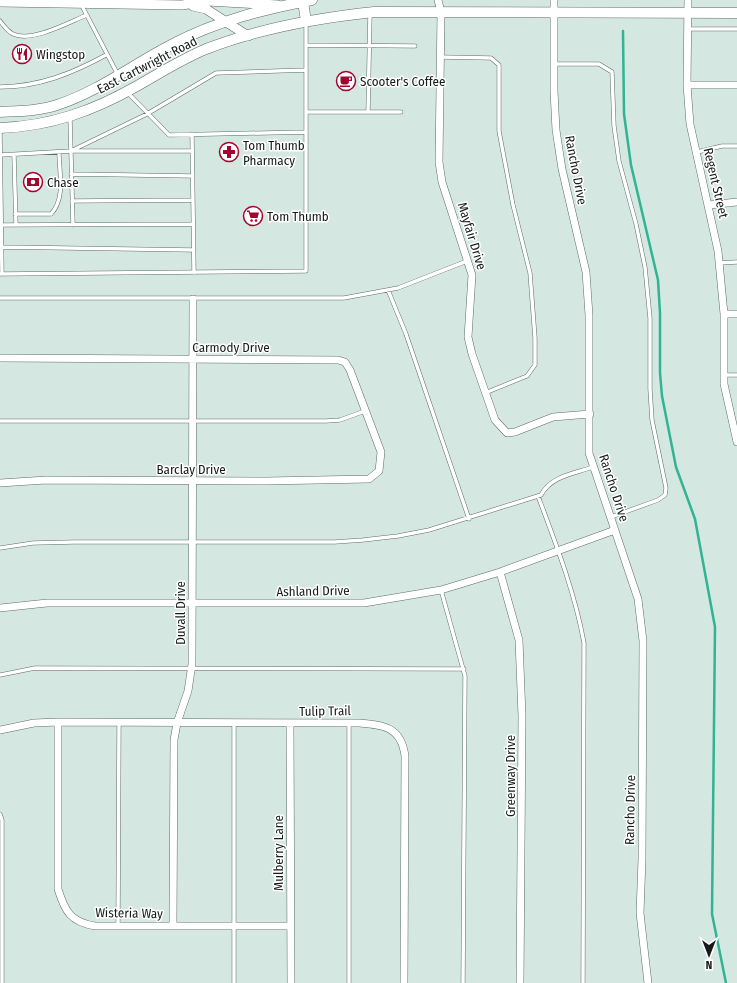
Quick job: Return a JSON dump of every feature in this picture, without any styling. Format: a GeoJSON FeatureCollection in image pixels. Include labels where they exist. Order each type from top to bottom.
{"type":"FeatureCollection","features":[{"type":"Feature","properties":{"kind":"main road","name":"East Cartwright Road"},"geometry":{"type":"LineString","coordinates":[[0,112],[28,111],[56,105],[102,85],[173,43],[226,22],[282,6],[308,1]]}},
{"type":"Feature","properties":{"kind":"main road"},"geometry":{"type":"LineString","coordinates":[[306,21],[308,1]]}},
{"type":"Feature","properties":{"kind":"main road","name":"East Cartwright Road"},"geometry":{"type":"LineString","coordinates":[[0,130],[41,124],[70,116],[126,91],[175,63],[207,49],[248,36],[306,21],[333,16],[370,12],[737,13]]}},
{"type":"Feature","properties":{"kind":"main road"},"geometry":{"type":"LineString","coordinates":[[118,76],[126,91]]}},
{"type":"Feature","properties":{"kind":"street","name":"Mayfair Drive"},"geometry":{"type":"LineString","coordinates":[[438,0],[441,12],[439,162],[442,182],[472,276],[468,337],[484,393],[495,420],[507,433],[515,432],[553,417],[590,414]]}},
{"type":"Feature","properties":{"kind":"street","name":"Rancho Drive"},"geometry":{"type":"LineString","coordinates":[[554,0],[556,130],[562,168],[586,272],[589,315],[589,453],[638,599],[643,641],[642,851],[640,913],[648,983]]}},
{"type":"Feature","properties":{"kind":"street","name":"Regent Street"},"geometry":{"type":"LineString","coordinates":[[688,0],[687,85],[690,124],[709,205],[719,262],[724,314],[724,384],[736,438]]}},
{"type":"Feature","properties":{"kind":"street"},"geometry":{"type":"LineString","coordinates":[[0,2],[182,4],[207,2],[282,6]]}},
{"type":"Feature","properties":{"kind":"street"},"geometry":{"type":"LineString","coordinates":[[182,4],[206,9],[248,36]]}},
{"type":"Feature","properties":{"kind":"street"},"geometry":{"type":"LineString","coordinates":[[687,85],[737,85]]}},
{"type":"Feature","properties":{"kind":"street"},"geometry":{"type":"LineString","coordinates":[[709,205],[737,202]]}},
{"type":"Feature","properties":{"kind":"street","name":"Duvall Drive"},"geometry":{"type":"LineString","coordinates":[[173,926],[174,740],[177,723],[188,691],[191,668],[193,299]]}},
{"type":"Feature","properties":{"kind":"street"},"geometry":{"type":"LineString","coordinates":[[724,314],[737,314]]}},
{"type":"Feature","properties":{"kind":"street","name":"Carmody Drive"},"geometry":{"type":"LineString","coordinates":[[0,358],[338,360],[345,362],[350,370],[381,452],[379,471]]}},
{"type":"Feature","properties":{"kind":"street","name":"Barclay Drive"},"geometry":{"type":"LineString","coordinates":[[0,483],[46,480],[192,480],[266,482],[369,479],[379,471]]}},
{"type":"Feature","properties":{"kind":"street","name":"Ashland Drive"},"geometry":{"type":"LineString","coordinates":[[0,608],[47,603],[364,603],[441,590],[500,572],[615,530]]}},
{"type":"Feature","properties":{"kind":"street","name":"Greenway Drive"},"geometry":{"type":"LineString","coordinates":[[500,572],[519,640],[522,716],[520,983]]}},
{"type":"Feature","properties":{"kind":"street","name":"Tulip Trail"},"geometry":{"type":"LineString","coordinates":[[0,730],[34,723],[58,722],[290,724],[349,723],[385,726],[397,735],[404,750],[404,983]]}},
{"type":"Feature","properties":{"kind":"street","name":"Wisteria Way"},"geometry":{"type":"LineString","coordinates":[[58,722],[58,889],[63,906],[75,920],[84,924],[118,926],[290,926]]}},
{"type":"Feature","properties":{"kind":"street","name":"Mulberry Lane"},"geometry":{"type":"LineString","coordinates":[[290,724],[290,983]]}},
{"type":"Feature","properties":{"kind":"lane"},"geometry":{"type":"LineString","coordinates":[[80,2],[118,76]]}},
{"type":"Feature","properties":{"kind":"lane"},"geometry":{"type":"LineString","coordinates":[[368,112],[370,12]]}},
{"type":"Feature","properties":{"kind":"lane"},"geometry":{"type":"LineString","coordinates":[[0,21],[7,30],[14,35],[35,36],[88,15]]}},
{"type":"Feature","properties":{"kind":"lane"},"geometry":{"type":"LineString","coordinates":[[0,130],[1,274],[306,271],[306,21]]}},
{"type":"Feature","properties":{"kind":"lane"},"geometry":{"type":"LineString","coordinates":[[688,30],[737,29]]}},
{"type":"Feature","properties":{"kind":"lane"},"geometry":{"type":"LineString","coordinates":[[306,45],[414,46]]}},
{"type":"Feature","properties":{"kind":"lane"},"geometry":{"type":"LineString","coordinates":[[0,87],[47,81],[76,71],[106,55]]}},
{"type":"Feature","properties":{"kind":"lane"},"geometry":{"type":"LineString","coordinates":[[440,56],[491,58],[499,65],[499,131],[513,205],[530,273],[536,338],[536,365],[527,376],[484,393]]}},
{"type":"Feature","properties":{"kind":"lane"},"geometry":{"type":"LineString","coordinates":[[554,64],[599,64],[612,72],[614,126],[619,161],[636,224],[645,267],[650,318],[650,389],[652,420],[666,488],[665,495],[658,500],[611,517]]}},
{"type":"Feature","properties":{"kind":"lane"},"geometry":{"type":"LineString","coordinates":[[71,151],[147,114],[216,73],[306,70]]}},
{"type":"Feature","properties":{"kind":"lane"},"geometry":{"type":"LineString","coordinates":[[126,91],[169,135],[306,132]]}},
{"type":"Feature","properties":{"kind":"lane"},"geometry":{"type":"LineString","coordinates":[[306,112],[401,112]]}},
{"type":"Feature","properties":{"kind":"lane"},"geometry":{"type":"LineString","coordinates":[[70,116],[73,225]]}},
{"type":"Feature","properties":{"kind":"lane"},"geometry":{"type":"LineString","coordinates":[[192,134],[194,273]]}},
{"type":"Feature","properties":{"kind":"lane"},"geometry":{"type":"LineString","coordinates":[[697,152],[722,146],[737,146]]}},
{"type":"Feature","properties":{"kind":"lane"},"geometry":{"type":"LineString","coordinates":[[0,156],[71,151],[192,151]]}},
{"type":"Feature","properties":{"kind":"lane"},"geometry":{"type":"LineString","coordinates":[[15,214],[51,214],[56,208],[60,199],[59,152]]}},
{"type":"Feature","properties":{"kind":"lane"},"geometry":{"type":"LineString","coordinates":[[14,155],[16,225]]}},
{"type":"Feature","properties":{"kind":"lane"},"geometry":{"type":"LineString","coordinates":[[71,174],[193,176]]}},
{"type":"Feature","properties":{"kind":"lane"},"geometry":{"type":"LineString","coordinates":[[72,201],[193,200]]}},
{"type":"Feature","properties":{"kind":"lane"},"geometry":{"type":"LineString","coordinates":[[1,225],[193,224]]}},
{"type":"Feature","properties":{"kind":"lane"},"geometry":{"type":"LineString","coordinates":[[2,247],[193,250]]}},
{"type":"Feature","properties":{"kind":"lane"},"geometry":{"type":"LineString","coordinates":[[0,298],[322,300],[344,298],[388,290],[468,261]]}},
{"type":"Feature","properties":{"kind":"lane"},"geometry":{"type":"LineString","coordinates":[[719,262],[737,262]]}},
{"type":"Feature","properties":{"kind":"lane"},"geometry":{"type":"LineString","coordinates":[[388,290],[406,334],[469,519]]}},
{"type":"Feature","properties":{"kind":"lane"},"geometry":{"type":"LineString","coordinates":[[724,375],[737,375]]}},
{"type":"Feature","properties":{"kind":"lane"},"geometry":{"type":"LineString","coordinates":[[0,421],[326,421],[340,420],[365,411]]}},
{"type":"Feature","properties":{"kind":"lane"},"geometry":{"type":"LineString","coordinates":[[0,548],[33,543],[60,542],[335,542],[398,536],[469,519],[541,495],[544,488],[552,480],[593,467]]}},
{"type":"Feature","properties":{"kind":"lane"},"geometry":{"type":"LineString","coordinates":[[538,496],[580,619],[584,643],[583,983]]}},
{"type":"Feature","properties":{"kind":"lane"},"geometry":{"type":"LineString","coordinates":[[441,590],[464,669],[465,684],[463,983]]}},
{"type":"Feature","properties":{"kind":"lane"},"geometry":{"type":"LineString","coordinates":[[0,675],[35,668],[464,669]]}},
{"type":"Feature","properties":{"kind":"lane"},"geometry":{"type":"LineString","coordinates":[[118,723],[118,926]]}},
{"type":"Feature","properties":{"kind":"lane"},"geometry":{"type":"LineString","coordinates":[[234,723],[234,983]]}},
{"type":"Feature","properties":{"kind":"lane"},"geometry":{"type":"LineString","coordinates":[[349,723],[349,983]]}},
{"type":"Feature","properties":{"kind":"lane"},"geometry":{"type":"LineString","coordinates":[[0,814],[2,820],[2,983]]}},
{"type":"Feature","properties":{"kind":"waterway"},"geometry":{"type":"LineString","coordinates":[[623,31],[624,114],[631,165],[658,280],[660,313],[660,373],[662,396],[676,467],[695,519],[715,627],[712,914],[726,983]]}},
{"type":"Feature","properties":{"kind":"place","name":"Wingstop"},"geometry":{"type":"Point","coordinates":[22,54]}},
{"type":"Feature","properties":{"kind":"place","name":"Scooter's Coffee"},"geometry":{"type":"Point","coordinates":[346,81]}},
{"type":"Feature","properties":{"kind":"place","name":"Tom Thumb Pharmacy"},"geometry":{"type":"Point","coordinates":[229,152]}},
{"type":"Feature","properties":{"kind":"place","name":"Chase"},"geometry":{"type":"Point","coordinates":[33,182]}},
{"type":"Feature","properties":{"kind":"place","name":"Tom Thumb"},"geometry":{"type":"Point","coordinates":[253,216]}}]}
